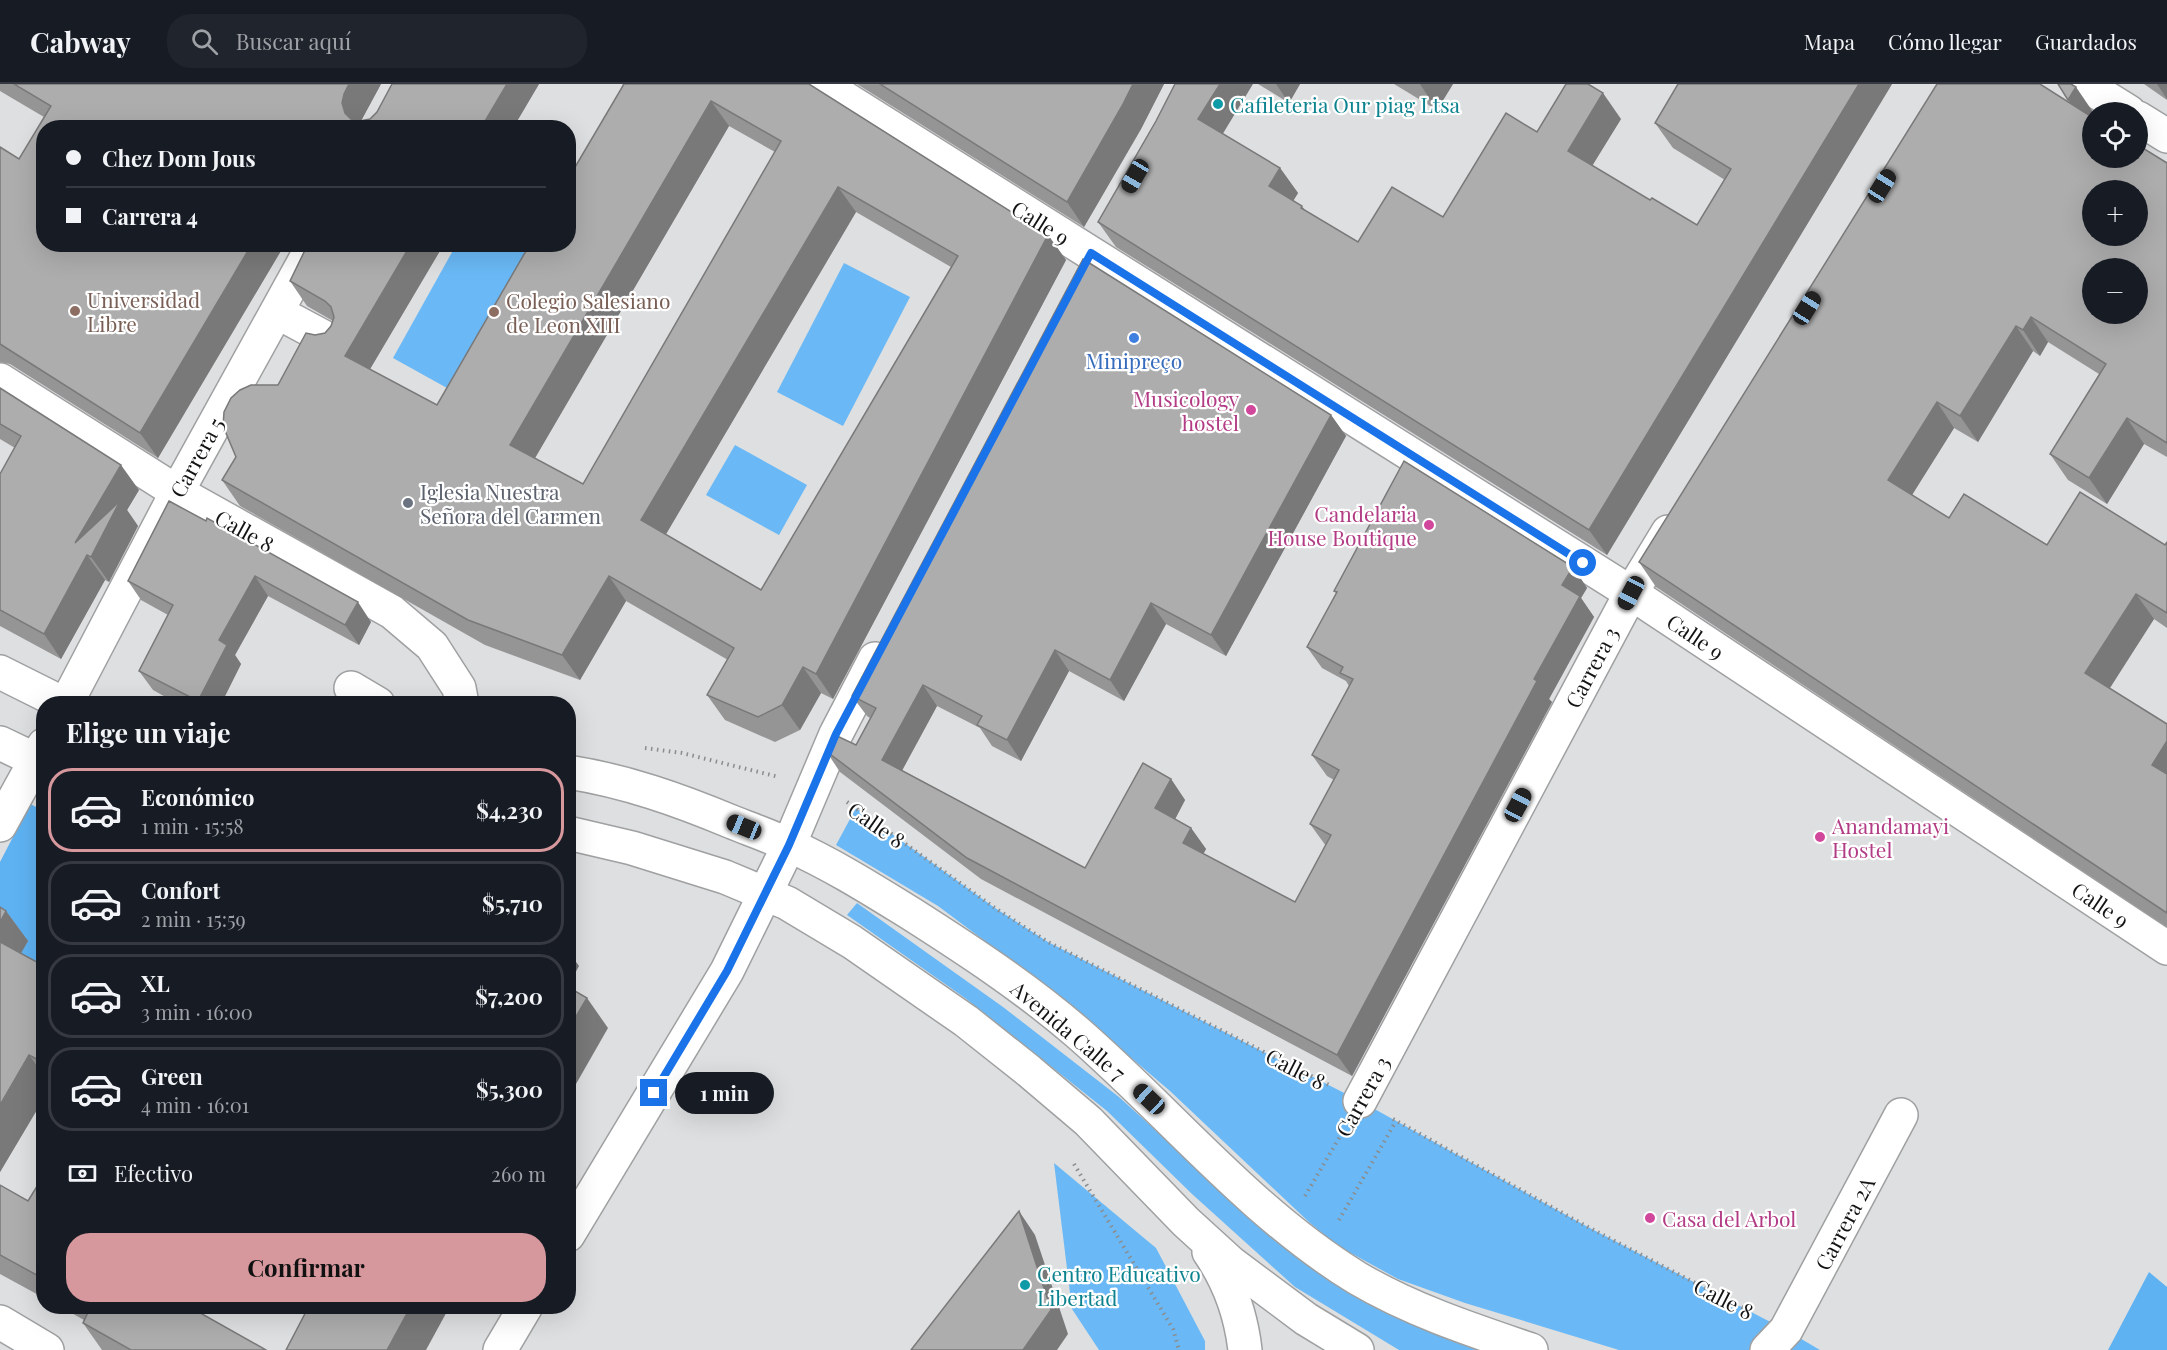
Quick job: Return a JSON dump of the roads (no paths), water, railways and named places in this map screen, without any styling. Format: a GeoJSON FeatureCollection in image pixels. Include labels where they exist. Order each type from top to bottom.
{"type":"FeatureCollection","features":[{"type":"Feature","properties":{"kind":"street","name":"Calle 9"},"geometry":{"type":"LineString","coordinates":[[822,84],[1631,593],[2167,948]]}},
{"type":"Feature","properties":{"kind":"street"},"geometry":{"type":"LineString","coordinates":[[2084,84],[2113,102]]}},
{"type":"Feature","properties":{"kind":"street"},"geometry":{"type":"LineString","coordinates":[[2148,124],[2167,136]]}},
{"type":"Feature","properties":{"kind":"street"},"geometry":{"type":"LineString","coordinates":[[1074,284],[1107,224]]}},
{"type":"Feature","properties":{"kind":"street","name":"Carrera 5"},"geometry":{"type":"LineString","coordinates":[[69,696],[177,492],[310,252]]}},
{"type":"Feature","properties":{"kind":"street"},"geometry":{"type":"LineString","coordinates":[[277,312],[333,342]]}},
{"type":"Feature","properties":{"kind":"street","name":"Calle 8"},"geometry":{"type":"LineString","coordinates":[[0,380],[177,492],[392,612],[432,646],[459,688],[460,696]]}},
{"type":"Feature","properties":{"kind":"street","name":"Carrera 3"},"geometry":{"type":"LineString","coordinates":[[1360,1101],[1631,593],[1681,512]]}},
{"type":"Feature","properties":{"kind":"street"},"geometry":{"type":"LineString","coordinates":[[576,1222],[727,971],[789,845],[836,734],[891,629]]}},
{"type":"Feature","properties":{"kind":"street"},"geometry":{"type":"LineString","coordinates":[[0,672],[49,696]]}},
{"type":"Feature","properties":{"kind":"street"},"geometry":{"type":"LineString","coordinates":[[0,743],[36,754]]}},
{"type":"Feature","properties":{"kind":"street"},"geometry":{"type":"LineString","coordinates":[[0,825],[36,764]]}},
{"type":"Feature","properties":{"kind":"street","name":"Avenida Calle 7"},"geometry":{"type":"LineString","coordinates":[[576,773],[600,777],[646,790],[789,845],[856,879],[963,946],[1019,986],[1078,1033],[1252,1198],[1286,1227],[1356,1277],[1413,1307],[1532,1350]]}},
{"type":"Feature","properties":{"kind":"street"},"geometry":{"type":"LineString","coordinates":[[576,835],[632,848],[724,877],[787,903],[852,942],[966,1021],[1029,1071],[1088,1121],[1186,1222],[1269,1293],[1356,1350]]}},
{"type":"Feature","properties":{"kind":"street","name":"Carrera 2A"},"geometry":{"type":"LineString","coordinates":[[1780,1343],[1901,1115]]}},
{"type":"Feature","properties":{"kind":"street"},"geometry":{"type":"LineString","coordinates":[[1186,1222],[1211,1254],[1225,1279],[1236,1305],[1245,1350]]}},
{"type":"Feature","properties":{"kind":"street"},"geometry":{"type":"LineString","coordinates":[[500,1350],[521,1314]]}},
{"type":"Feature","properties":{"kind":"street"},"geometry":{"type":"LineString","coordinates":[[0,1322],[47,1350]]}},
{"type":"Feature","properties":{"kind":"place","name":"Cafileteria Our piag Ltsa"},"geometry":{"type":"Point","coordinates":[1218,104]}},
{"type":"Feature","properties":{"kind":"place","name":"Universidad Libre"},"geometry":{"type":"Point","coordinates":[75,311]}},
{"type":"Feature","properties":{"kind":"place","name":"Colegio Salesiano de Leon XIII"},"geometry":{"type":"Point","coordinates":[494,312]}},
{"type":"Feature","properties":{"kind":"place","name":"Minipreço"},"geometry":{"type":"Point","coordinates":[1134,338]}},
{"type":"Feature","properties":{"kind":"place","name":"Musicology hostel"},"geometry":{"type":"Point","coordinates":[1251,410]}},
{"type":"Feature","properties":{"kind":"place","name":"Iglesia Nuestra Señora del Carmen"},"geometry":{"type":"Point","coordinates":[408,503]}},
{"type":"Feature","properties":{"kind":"place","name":"Candelaria House Boutique"},"geometry":{"type":"Point","coordinates":[1429,525]}},
{"type":"Feature","properties":{"kind":"place","name":"Anandamayi Hostel"},"geometry":{"type":"Point","coordinates":[1820,837]}},
{"type":"Feature","properties":{"kind":"place","name":"Casa del Arbol"},"geometry":{"type":"Point","coordinates":[1650,1218]}},
{"type":"Feature","properties":{"kind":"place","name":"Centro Educativo Libertad"},"geometry":{"type":"Point","coordinates":[1025,1285]}}]}
